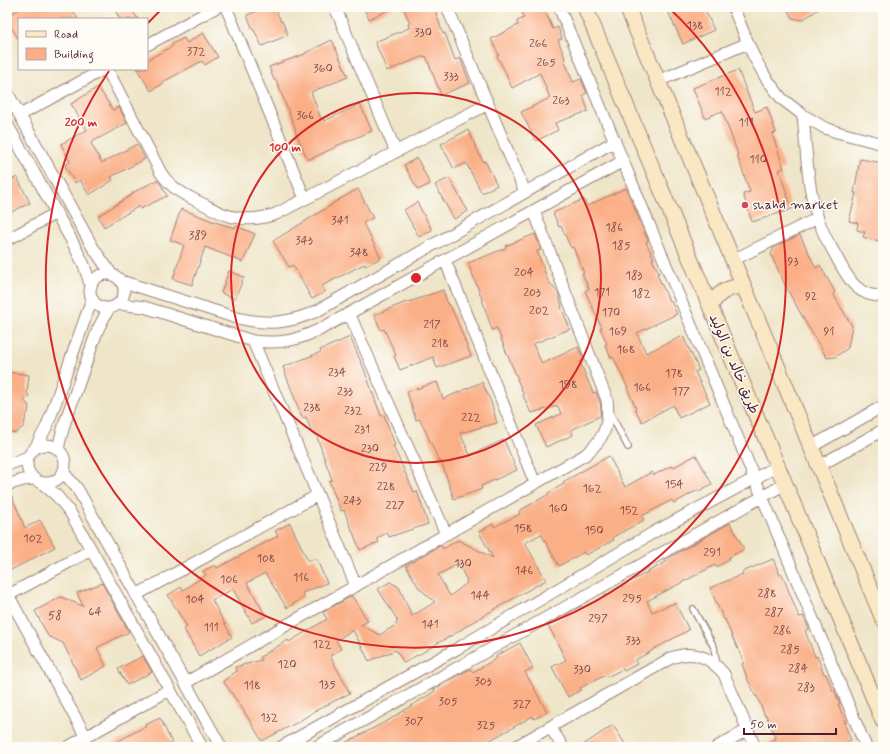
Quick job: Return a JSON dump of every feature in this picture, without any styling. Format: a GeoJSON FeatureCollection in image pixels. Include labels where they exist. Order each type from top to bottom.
{"type":"FeatureCollection","features":[{"type":"Feature","properties":{"kind":"street"},"geometry":{"type":"LineString","coordinates":[[148,44],[217,7]]}},
{"type":"Feature","properties":{"kind":"street"},"geometry":{"type":"LineString","coordinates":[[226,7],[305,199]]}},
{"type":"Feature","properties":{"kind":"street"},"geometry":{"type":"LineString","coordinates":[[335,7],[396,152]]}},
{"type":"Feature","properties":{"kind":"street"},"geometry":{"type":"LineString","coordinates":[[447,7],[525,192]]}},
{"type":"Feature","properties":{"kind":"street"},"geometry":{"type":"LineString","coordinates":[[559,7],[866,747]]}},
{"type":"Feature","properties":{"kind":"street","name":"طريق خالد بن الوليد"},"geometry":{"type":"LineString","coordinates":[[585,7],[785,484],[879,703],[883,721]]}},
{"type":"Feature","properties":{"kind":"street"},"geometry":{"type":"LineString","coordinates":[[627,7],[819,466],[879,599],[883,619]]}},
{"type":"Feature","properties":{"kind":"street"},"geometry":{"type":"LineString","coordinates":[[733,7],[753,55],[766,78],[782,99],[803,116],[819,125],[837,132],[883,144]]}},
{"type":"Feature","properties":{"kind":"street"},"geometry":{"type":"LineString","coordinates":[[658,81],[748,43]]}},
{"type":"Feature","properties":{"kind":"street"},"geometry":{"type":"LineString","coordinates":[[20,115],[103,70]]}},
{"type":"Feature","properties":{"kind":"street"},"geometry":{"type":"LineString","coordinates":[[106,70],[161,173],[167,181],[182,194],[229,216],[241,219],[253,219],[276,214],[488,104]]}},
{"type":"Feature","properties":{"kind":"street"},"geometry":{"type":"LineString","coordinates":[[7,92],[92,246],[116,278],[124,286],[123,298],[119,304],[114,307],[104,308],[99,306],[92,299]]}},
{"type":"Feature","properties":{"kind":"street"},"geometry":{"type":"LineString","coordinates":[[803,116],[811,189],[818,218],[825,236],[848,278],[857,288],[868,295],[883,296]]}},
{"type":"Feature","properties":{"kind":"street"},"geometry":{"type":"LineString","coordinates":[[7,124],[79,254],[91,287],[92,299],[47,426],[27,463],[27,469],[30,474],[57,496],[70,512],[202,747]]}},
{"type":"Feature","properties":{"kind":"street"},"geometry":{"type":"LineString","coordinates":[[91,287],[97,278],[107,274],[237,318],[254,322],[272,323],[290,321],[307,316],[317,311],[615,142]]}},
{"type":"Feature","properties":{"kind":"street"},"geometry":{"type":"LineString","coordinates":[[119,304],[144,307],[253,341],[271,343],[305,337],[623,161]]}},
{"type":"Feature","properties":{"kind":"street"},"geometry":{"type":"LineString","coordinates":[[185,683],[585,455],[594,447],[606,428],[608,419],[607,400],[534,211]]}},
{"type":"Feature","properties":{"kind":"street"},"geometry":{"type":"LineString","coordinates":[[7,240],[56,212]]}},
{"type":"Feature","properties":{"kind":"street"},"geometry":{"type":"LineString","coordinates":[[733,260],[818,218]]}},
{"type":"Feature","properties":{"kind":"street"},"geometry":{"type":"LineString","coordinates":[[445,260],[535,483]]}},
{"type":"Feature","properties":{"kind":"street"},"geometry":{"type":"LineString","coordinates":[[710,306],[720,293],[732,288],[744,286]]}},
{"type":"Feature","properties":{"kind":"street"},"geometry":{"type":"LineString","coordinates":[[58,450],[62,431],[94,340],[109,308]]}},
{"type":"Feature","properties":{"kind":"street"},"geometry":{"type":"LineString","coordinates":[[349,313],[446,534]]}},
{"type":"Feature","properties":{"kind":"street"},"geometry":{"type":"LineString","coordinates":[[253,341],[356,586]]}},
{"type":"Feature","properties":{"kind":"street"},"geometry":{"type":"LineString","coordinates":[[812,447],[883,406]]}},
{"type":"Feature","properties":{"kind":"street"},"geometry":{"type":"LineString","coordinates":[[819,466],[883,430]]}},
{"type":"Feature","properties":{"kind":"street"},"geometry":{"type":"LineString","coordinates":[[7,465],[32,453],[41,446],[47,445],[58,450],[64,462],[63,472],[56,480],[52,482],[23,480],[7,485]]}},
{"type":"Feature","properties":{"kind":"street"},"geometry":{"type":"LineString","coordinates":[[281,747],[460,647],[656,531],[778,466]]}},
{"type":"Feature","properties":{"kind":"street"},"geometry":{"type":"LineString","coordinates":[[63,472],[77,488],[221,747]]}},
{"type":"Feature","properties":{"kind":"street"},"geometry":{"type":"LineString","coordinates":[[316,747],[785,484]]}},
{"type":"Feature","properties":{"kind":"street"},"geometry":{"type":"LineString","coordinates":[[136,596],[318,494]]}},
{"type":"Feature","properties":{"kind":"street"},"geometry":{"type":"LineString","coordinates":[[86,737],[8,596],[92,550]]}},
{"type":"Feature","properties":{"kind":"street"},"geometry":{"type":"LineString","coordinates":[[460,647],[468,662]]}},
{"type":"Feature","properties":{"kind":"street"},"geometry":{"type":"LineString","coordinates":[[515,747],[671,658],[690,654],[708,660],[717,666],[724,674],[754,747]]}},
{"type":"Feature","properties":{"kind":"street"},"geometry":{"type":"LineString","coordinates":[[68,747],[170,690]]}},
{"type":"Feature","properties":{"kind":"street"},"geometry":{"type":"LineString","coordinates":[[550,727],[563,747]]}},
{"type":"Feature","properties":{"kind":"street"},"geometry":{"type":"LineString","coordinates":[[717,747],[747,730]]}},
{"type":"Feature","properties":{"kind":"lane"},"geometry":{"type":"LineString","coordinates":[[608,409],[628,447]]}},
{"type":"Feature","properties":{"kind":"lane"},"geometry":{"type":"LineString","coordinates":[[693,609],[714,647],[717,666]]}},
{"type":"Feature","properties":{"kind":"building"},"geometry":{"type":"Polygon","coordinates":[[[16,7],[71,7],[77,18],[18,18],[18,38],[7,20],[7,17],[18,10],[16,7]]]}},
{"type":"Feature","properties":{"kind":"building"},"geometry":{"type":"Polygon","coordinates":[[[113,7],[130,7],[137,18],[119,18],[113,7]]]}},
{"type":"Feature","properties":{"kind":"building"},"geometry":{"type":"Polygon","coordinates":[[[267,7],[275,7],[288,35],[262,46],[247,15],[267,7]]]}},
{"type":"Feature","properties":{"kind":"building"},"geometry":{"type":"Polygon","coordinates":[[[363,7],[395,7],[369,19],[363,7]]]}},
{"type":"Feature","properties":{"kind":"building"},"geometry":{"type":"Polygon","coordinates":[[[403,7],[434,7],[443,34],[445,33],[455,60],[460,58],[470,83],[441,95],[426,56],[387,71],[375,42],[409,28],[408,24],[410,23],[403,7]]]}},
{"type":"Feature","properties":{"kind":"building"},"geometry":{"type":"Polygon","coordinates":[[[520,7],[543,7],[553,29],[558,27],[562,39],[558,40],[573,82],[581,79],[587,93],[583,95],[588,111],[555,123],[558,130],[536,141],[521,112],[550,98],[540,73],[512,88],[491,39],[518,25],[517,21],[524,18],[520,7]]]}},
{"type":"Feature","properties":{"kind":"building"},"geometry":{"type":"Polygon","coordinates":[[[666,7],[704,7],[714,30],[683,44],[666,7]]]}},
{"type":"Feature","properties":{"kind":"building"},"geometry":{"type":"Polygon","coordinates":[[[786,7],[822,7],[802,20],[792,18],[786,7]]]}},
{"type":"Feature","properties":{"kind":"building"},"geometry":{"type":"Polygon","coordinates":[[[203,33],[218,57],[205,65],[202,61],[163,82],[164,83],[151,91],[138,70],[148,70],[148,59],[173,46],[172,44],[184,38],[187,43],[203,33]]]}},
{"type":"Feature","properties":{"kind":"building"},"geometry":{"type":"Polygon","coordinates":[[[332,40],[348,77],[311,92],[321,119],[323,118],[324,121],[360,104],[372,131],[308,160],[295,131],[296,130],[276,80],[274,80],[269,67],[305,54],[332,40]]]}},
{"type":"Feature","properties":{"kind":"building"},"geometry":{"type":"Polygon","coordinates":[[[738,70],[755,112],[767,107],[776,133],[772,134],[784,168],[779,170],[792,209],[752,222],[743,194],[750,192],[722,111],[705,118],[693,88],[738,70]]]}},
{"type":"Feature","properties":{"kind":"building"},"geometry":{"type":"Polygon","coordinates":[[[98,87],[113,110],[119,107],[127,123],[91,143],[102,163],[137,144],[145,159],[111,177],[113,180],[89,195],[80,180],[75,183],[65,165],[70,162],[61,144],[87,130],[71,104],[98,87]]]}},
{"type":"Feature","properties":{"kind":"building"},"geometry":{"type":"Polygon","coordinates":[[[468,130],[483,162],[485,161],[497,185],[482,193],[466,163],[454,169],[441,144],[468,130]]]}},
{"type":"Feature","properties":{"kind":"building"},"geometry":{"type":"Polygon","coordinates":[[[417,158],[430,184],[418,190],[404,165],[417,158]]]}},
{"type":"Feature","properties":{"kind":"building"},"geometry":{"type":"Polygon","coordinates":[[[860,159],[883,163],[883,242],[863,237],[865,232],[857,230],[858,223],[849,221],[856,193],[854,193],[860,159]]]}},
{"type":"Feature","properties":{"kind":"building"},"geometry":{"type":"Polygon","coordinates":[[[17,177],[30,203],[7,214],[7,182],[17,177]]]}},
{"type":"Feature","properties":{"kind":"building"},"geometry":{"type":"Polygon","coordinates":[[[449,178],[468,211],[454,219],[435,185],[449,178]]]}},
{"type":"Feature","properties":{"kind":"building"},"geometry":{"type":"Polygon","coordinates":[[[157,180],[167,196],[140,209],[139,206],[104,227],[98,216],[133,194],[132,193],[157,180]]]}},
{"type":"Feature","properties":{"kind":"building"},"geometry":{"type":"Polygon","coordinates":[[[626,188],[648,241],[646,242],[659,273],[657,274],[669,301],[671,301],[677,314],[637,333],[646,353],[683,336],[699,370],[695,372],[710,403],[679,418],[673,405],[642,422],[635,409],[636,408],[628,388],[613,357],[611,358],[605,345],[607,344],[600,328],[602,328],[585,291],[589,289],[573,247],[571,248],[553,213],[584,199],[587,206],[626,188]]]}},
{"type":"Feature","properties":{"kind":"building"},"geometry":{"type":"Polygon","coordinates":[[[358,189],[373,218],[363,223],[381,258],[365,266],[364,264],[322,286],[325,292],[312,299],[293,265],[289,267],[273,241],[358,189]]]}},
{"type":"Feature","properties":{"kind":"building"},"geometry":{"type":"Polygon","coordinates":[[[417,202],[432,230],[419,237],[404,210],[417,202]]]}},
{"type":"Feature","properties":{"kind":"building"},"geometry":{"type":"Polygon","coordinates":[[[181,209],[215,222],[235,228],[236,226],[255,234],[243,262],[205,247],[192,285],[173,279],[184,245],[170,240],[181,209]]]}},
{"type":"Feature","properties":{"kind":"building"},"geometry":{"type":"Polygon","coordinates":[[[535,234],[541,250],[537,251],[548,281],[558,293],[561,307],[570,329],[533,344],[542,364],[578,347],[584,360],[580,362],[593,393],[596,392],[601,409],[600,416],[571,430],[573,435],[546,447],[536,425],[561,414],[558,406],[531,413],[497,328],[492,330],[468,263],[506,248],[505,246],[535,234]]]}},
{"type":"Feature","properties":{"kind":"building"},"geometry":{"type":"Polygon","coordinates":[[[799,235],[816,268],[820,265],[835,292],[833,294],[852,326],[848,348],[835,357],[827,358],[787,289],[771,255],[774,247],[799,235]]]}},
{"type":"Feature","properties":{"kind":"building"},"geometry":{"type":"Polygon","coordinates":[[[229,271],[244,277],[235,299],[221,293],[229,271]]]}},
{"type":"Feature","properties":{"kind":"building"},"geometry":{"type":"Polygon","coordinates":[[[443,290],[448,305],[450,305],[471,356],[437,368],[433,357],[400,370],[394,356],[396,355],[384,329],[381,330],[374,315],[406,302],[443,290]]]}},
{"type":"Feature","properties":{"kind":"building"},"geometry":{"type":"Polygon","coordinates":[[[350,337],[364,369],[381,416],[384,415],[395,445],[393,446],[414,492],[417,491],[428,524],[389,537],[387,533],[377,538],[379,542],[360,550],[344,510],[341,511],[329,481],[332,480],[316,434],[313,435],[306,417],[302,418],[283,367],[321,352],[320,350],[350,337]]]}},
{"type":"Feature","properties":{"kind":"building"},"geometry":{"type":"Polygon","coordinates":[[[7,372],[29,375],[27,393],[29,396],[24,400],[29,406],[28,413],[26,415],[24,426],[16,433],[7,432],[7,372]]]}},
{"type":"Feature","properties":{"kind":"building"},"geometry":{"type":"Polygon","coordinates":[[[437,382],[443,399],[482,382],[491,402],[497,423],[460,433],[470,455],[504,440],[517,470],[481,486],[482,489],[454,499],[441,461],[439,461],[420,419],[416,420],[407,392],[437,382]]]}},
{"type":"Feature","properties":{"kind":"building"},"geometry":{"type":"Polygon","coordinates":[[[696,455],[712,484],[674,503],[672,500],[642,516],[644,520],[613,537],[614,540],[586,555],[584,552],[559,566],[541,534],[525,543],[546,580],[404,663],[396,650],[369,661],[353,630],[336,640],[341,649],[330,656],[350,693],[262,741],[242,708],[223,681],[237,671],[235,667],[262,660],[260,657],[288,640],[289,642],[327,619],[323,612],[352,596],[368,621],[361,625],[380,635],[397,624],[396,622],[398,621],[378,589],[390,582],[399,587],[412,616],[435,602],[419,588],[406,566],[441,545],[443,549],[458,540],[493,558],[479,532],[493,524],[494,527],[520,514],[519,511],[549,494],[548,493],[564,484],[563,482],[609,456],[625,487],[652,472],[654,475],[671,466],[672,468],[696,455]],[[458,564],[438,575],[450,596],[467,583],[467,580],[458,564]]]}},
{"type":"Feature","properties":{"kind":"building"},"geometry":{"type":"Polygon","coordinates":[[[7,492],[10,492],[25,528],[40,520],[55,547],[7,572],[7,492]]]}},
{"type":"Feature","properties":{"kind":"building"},"geometry":{"type":"Polygon","coordinates":[[[290,523],[308,561],[316,558],[327,583],[302,593],[304,597],[287,608],[265,573],[247,583],[266,616],[252,623],[233,589],[212,600],[232,637],[199,656],[184,629],[187,627],[168,595],[181,587],[183,590],[206,575],[203,571],[215,565],[217,568],[278,536],[275,531],[290,523]]]}},
{"type":"Feature","properties":{"kind":"building"},"geometry":{"type":"Polygon","coordinates":[[[730,523],[744,549],[716,567],[715,565],[647,601],[652,612],[675,603],[689,630],[635,660],[637,664],[624,671],[623,669],[607,677],[606,675],[580,688],[581,690],[568,697],[552,667],[566,660],[548,625],[581,606],[582,608],[666,562],[665,560],[730,523]]]}},
{"type":"Feature","properties":{"kind":"building"},"geometry":{"type":"Polygon","coordinates":[[[773,559],[780,575],[782,574],[799,617],[803,616],[809,629],[805,631],[815,657],[817,656],[824,674],[826,674],[840,704],[838,704],[851,740],[834,747],[762,747],[762,745],[776,739],[757,696],[756,697],[747,678],[742,664],[744,663],[710,588],[773,559]]]}},
{"type":"Feature","properties":{"kind":"building"},"geometry":{"type":"Polygon","coordinates":[[[102,583],[129,632],[97,648],[106,666],[81,680],[63,643],[48,636],[35,611],[61,597],[83,606],[77,593],[102,583]]]}},
{"type":"Feature","properties":{"kind":"building"},"geometry":{"type":"Polygon","coordinates":[[[520,643],[533,668],[525,672],[547,712],[534,719],[533,716],[478,747],[337,747],[389,720],[435,691],[434,689],[470,669],[473,672],[497,658],[496,656],[520,643]]]}},
{"type":"Feature","properties":{"kind":"building"},"geometry":{"type":"Polygon","coordinates":[[[143,656],[152,672],[127,685],[118,669],[143,656]]]}},
{"type":"Feature","properties":{"kind":"building"},"geometry":{"type":"Polygon","coordinates":[[[160,718],[172,743],[164,747],[107,747],[146,726],[145,725],[160,718]]]}},
{"type":"Feature","properties":{"kind":"building"},"geometry":{"type":"Polygon","coordinates":[[[613,725],[627,747],[580,747],[613,725]]]}},
{"type":"Feature","properties":{"kind":"place","name":"shahd market"},"geometry":{"type":"Point","coordinates":[745,205]}}]}
